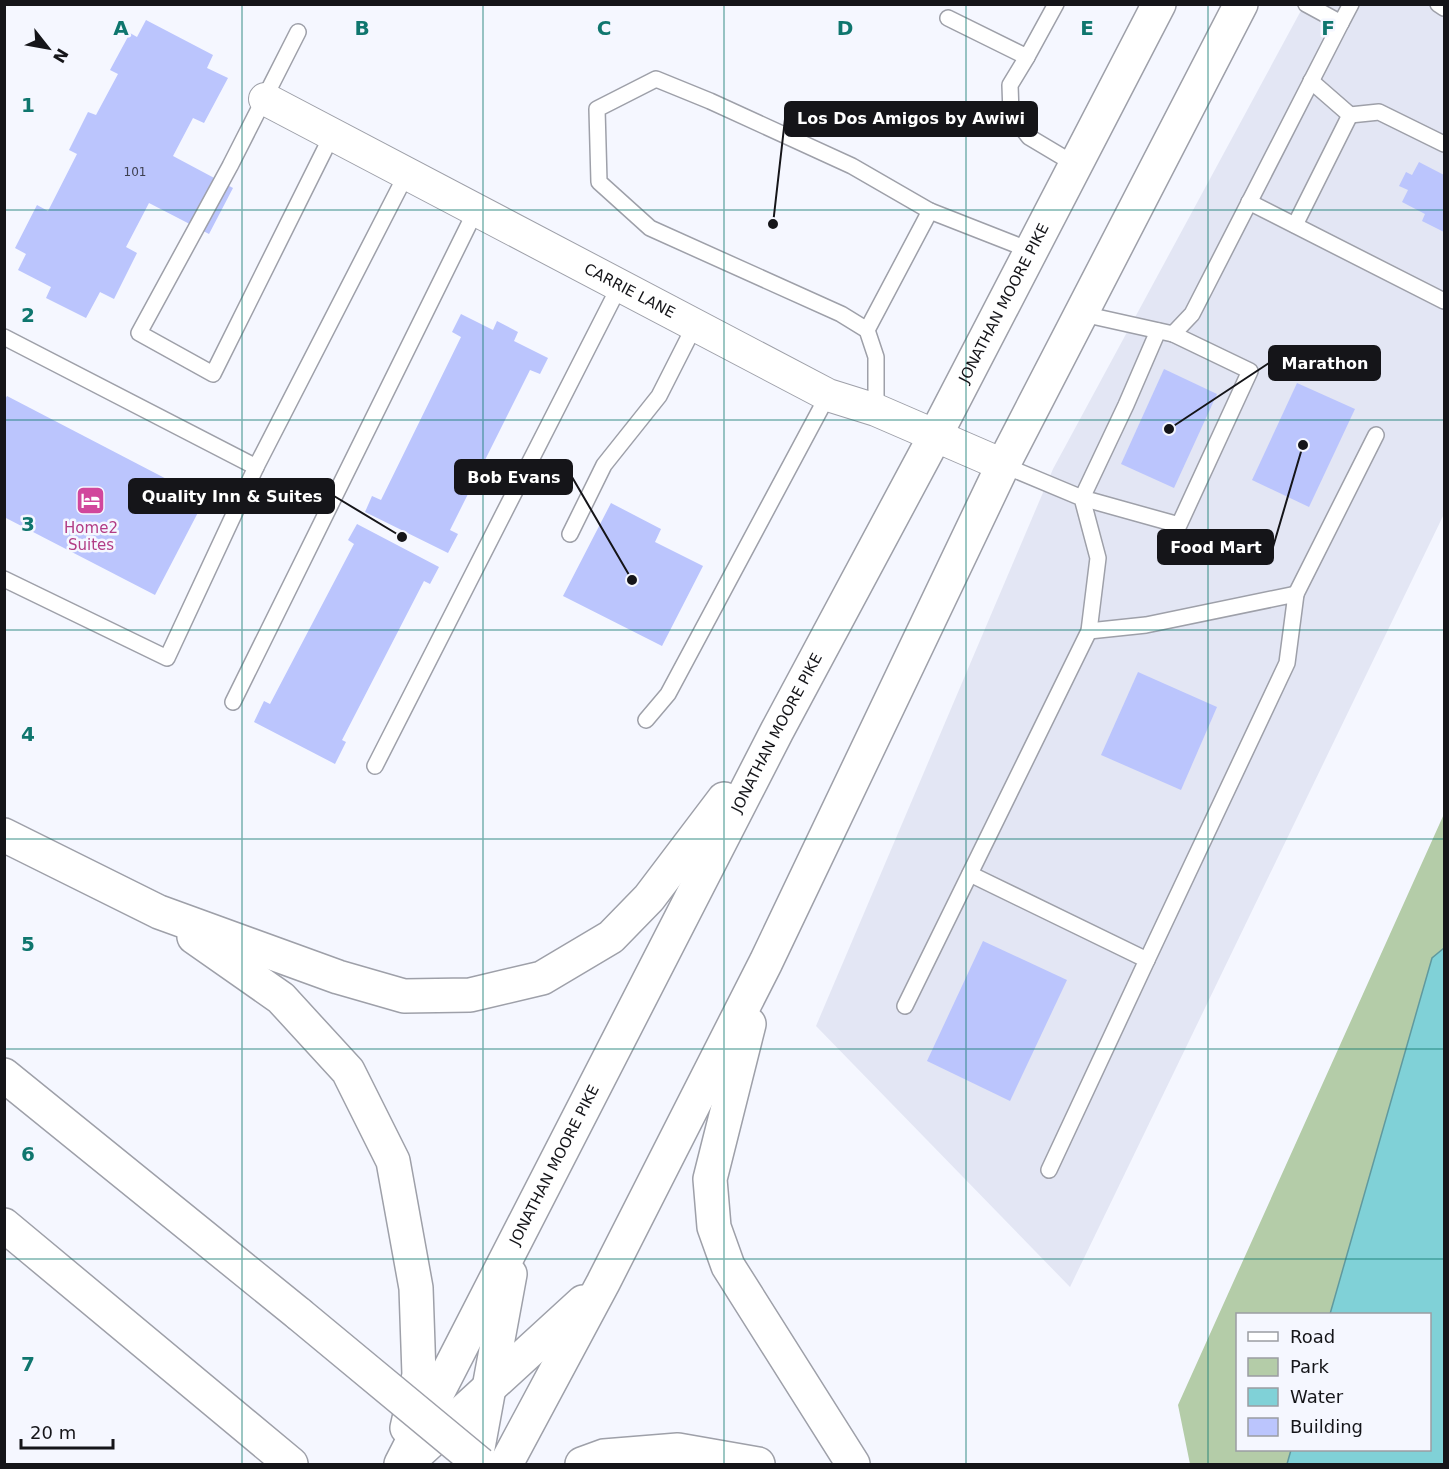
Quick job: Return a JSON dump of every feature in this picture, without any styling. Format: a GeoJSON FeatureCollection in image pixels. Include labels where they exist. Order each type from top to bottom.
{"type":"FeatureCollection","features":[{"type":"Feature","properties":{"kind":"highway","name":"JONATHAN MOORE PIKE"},"geometry":{"type":"LineString","coordinates":[[402,1464],[777,731],[935,436],[1159,4]]}},
{"type":"Feature","properties":{"kind":"highway"},"geometry":{"type":"LineString","coordinates":[[506,1464],[603,1283],[765,962],[1004,465],[1241,4]]}},
{"type":"Feature","properties":{"kind":"highway"},"geometry":{"type":"LineString","coordinates":[[4,835],[159,912],[338,977],[404,996],[470,995],[542,978],[611,937],[649,898],[777,731]]}},
{"type":"Feature","properties":{"kind":"highway"},"geometry":{"type":"LineString","coordinates":[[159,912],[281,998],[348,1071],[393,1161],[416,1288],[419,1375],[402,1464]]}},
{"type":"Feature","properties":{"kind":"highway"},"geometry":{"type":"LineString","coordinates":[[765,962],[710,1179],[714,1227],[728,1266],[853,1464]]}},
{"type":"Feature","properties":{"kind":"highway"},"geometry":{"type":"LineString","coordinates":[[4,1075],[478,1464]]}},
{"type":"Feature","properties":{"kind":"highway"},"geometry":{"type":"LineString","coordinates":[[4,1225],[291,1464]]}},
{"type":"Feature","properties":{"kind":"highway"},"geometry":{"type":"LineString","coordinates":[[478,1464],[516,1240]]}},
{"type":"Feature","properties":{"kind":"highway"},"geometry":{"type":"LineString","coordinates":[[402,1464],[489,1389],[603,1283]]}},
{"type":"Feature","properties":{"kind":"highway"},"geometry":{"type":"LineString","coordinates":[[582,1464],[604,1456],[678,1450],[758,1464]]}},
{"type":"Feature","properties":{"kind":"street","name":"CARRIE LANE"},"geometry":{"type":"LineString","coordinates":[[265,99],[828,395],[876,410],[1004,465]]}},
{"type":"Feature","properties":{"kind":"lane"},"geometry":{"type":"LineString","coordinates":[[1056,4],[1010,85],[1011,114],[1029,137],[1076,165]]}},
{"type":"Feature","properties":{"kind":"lane"},"geometry":{"type":"LineString","coordinates":[[1306,4],[1341,23]]}},
{"type":"Feature","properties":{"kind":"lane"},"geometry":{"type":"LineString","coordinates":[[905,1006],[1089,631],[1098,558],[1082,498],[1126,405],[1165,333],[1192,314],[1351,4]]}},
{"type":"Feature","properties":{"kind":"lane"},"geometry":{"type":"LineString","coordinates":[[1438,4],[1444,8]]}},
{"type":"Feature","properties":{"kind":"lane"},"geometry":{"type":"LineString","coordinates":[[948,18],[1027,57]]}},
{"type":"Feature","properties":{"kind":"lane"},"geometry":{"type":"LineString","coordinates":[[298,32],[265,99],[139,333],[213,374],[332,135]]}},
{"type":"Feature","properties":{"kind":"lane"},"geometry":{"type":"LineString","coordinates":[[876,410],[876,357],[867,330],[841,314],[650,228],[599,182],[597,109],[656,79],[710,101],[852,166],[930,211],[1032,251]]}},
{"type":"Feature","properties":{"kind":"lane"},"geometry":{"type":"LineString","coordinates":[[1311,81],[1350,115],[1378,112],[1444,144]]}},
{"type":"Feature","properties":{"kind":"lane"},"geometry":{"type":"LineString","coordinates":[[1295,225],[1350,115]]}},
{"type":"Feature","properties":{"kind":"lane"},"geometry":{"type":"LineString","coordinates":[[4,579],[167,658],[256,467],[406,175]]}},
{"type":"Feature","properties":{"kind":"lane"},"geometry":{"type":"LineString","coordinates":[[1249,202],[1444,301]]}},
{"type":"Feature","properties":{"kind":"lane"},"geometry":{"type":"LineString","coordinates":[[232,702],[476,210]]}},
{"type":"Feature","properties":{"kind":"lane"},"geometry":{"type":"LineString","coordinates":[[867,330],[930,211]]}},
{"type":"Feature","properties":{"kind":"lane"},"geometry":{"type":"LineString","coordinates":[[375,766],[620,285]]}},
{"type":"Feature","properties":{"kind":"lane"},"geometry":{"type":"LineString","coordinates":[[1004,465],[1082,498],[1179,525],[1250,371],[1165,333],[1083,314]]}},
{"type":"Feature","properties":{"kind":"lane"},"geometry":{"type":"LineString","coordinates":[[570,534],[604,465],[659,396],[695,325]]}},
{"type":"Feature","properties":{"kind":"lane"},"geometry":{"type":"LineString","coordinates":[[4,337],[256,467]]}},
{"type":"Feature","properties":{"kind":"lane"},"geometry":{"type":"LineString","coordinates":[[646,720],[668,694],[828,395]]}},
{"type":"Feature","properties":{"kind":"lane"},"geometry":{"type":"LineString","coordinates":[[1049,1170],[1287,663],[1296,594],[1376,435]]}},
{"type":"Feature","properties":{"kind":"lane"},"geometry":{"type":"LineString","coordinates":[[1089,631],[1146,625],[1296,594]]}},
{"type":"Feature","properties":{"kind":"lane"},"geometry":{"type":"LineString","coordinates":[[970,874],[1147,960]]}},
{"type":"Feature","properties":{"kind":"shaded area"},"geometry":{"type":"Polygon","coordinates":[[[1304,5],[1444,5],[1444,514],[1070,1287],[816,1026],[1053,469],[1304,5]]]}},
{"type":"Feature","properties":{"kind":"green space"},"geometry":{"type":"Polygon","coordinates":[[[1444,814],[1444,948],[1432,958],[1330,1313],[1236,1313],[1236,1451],[1291,1451],[1287,1464],[1190,1464],[1178,1405],[1444,814]]]}},
{"type":"Feature","properties":{"kind":"water"},"geometry":{"type":"Polygon","coordinates":[[[1444,948],[1444,1464],[1287,1464],[1291,1451],[1431,1451],[1431,1313],[1330,1313],[1432,958],[1444,948]]]}},
{"type":"Feature","properties":{"kind":"building"},"geometry":{"type":"Polygon","coordinates":[[[146,20],[213,55],[207,68],[228,78],[204,123],[193,118],[173,156],[233,188],[209,234],[149,203],[126,247],[137,253],[114,299],[100,292],[86,318],[46,298],[51,287],[18,270],[26,254],[15,248],[37,205],[48,211],[77,154],[69,150],[88,112],[96,115],[118,74],[110,70],[130,33],[137,37],[146,20]]]}},
{"type":"Feature","properties":{"kind":"building"},"geometry":{"type":"Polygon","coordinates":[[[1419,162],[1444,175],[1444,232],[1422,221],[1425,214],[1402,202],[1408,190],[1399,186],[1406,172],[1412,175],[1419,162]]]}},
{"type":"Feature","properties":{"kind":"building"},"geometry":{"type":"Polygon","coordinates":[[[461,314],[493,330],[497,321],[518,332],[514,341],[548,358],[540,374],[530,370],[450,530],[458,534],[448,553],[365,512],[372,496],[381,500],[461,337],[452,332],[461,314]]]}},
{"type":"Feature","properties":{"kind":"building"},"geometry":{"type":"Polygon","coordinates":[[[1164,369],[1217,394],[1174,488],[1121,464],[1164,369]]]}},
{"type":"Feature","properties":{"kind":"building"},"geometry":{"type":"Polygon","coordinates":[[[1297,383],[1355,409],[1309,507],[1252,480],[1297,383]]]}},
{"type":"Feature","properties":{"kind":"building"},"geometry":{"type":"Polygon","coordinates":[[[7,396],[205,499],[155,595],[4,517],[4,401],[7,396]]]}},
{"type":"Feature","properties":{"kind":"building"},"geometry":{"type":"Polygon","coordinates":[[[611,503],[661,529],[655,542],[703,566],[662,646],[563,596],[611,503]]]}},
{"type":"Feature","properties":{"kind":"building"},"geometry":{"type":"Polygon","coordinates":[[[357,524],[439,567],[430,584],[424,581],[342,740],[346,742],[335,764],[254,722],[264,701],[270,704],[354,544],[348,540],[357,524]]]}},
{"type":"Feature","properties":{"kind":"building"},"geometry":{"type":"Polygon","coordinates":[[[1138,672],[1217,707],[1181,790],[1101,755],[1138,672]]]}},
{"type":"Feature","properties":{"kind":"building"},"geometry":{"type":"Polygon","coordinates":[[[983,941],[1067,980],[1010,1101],[927,1061],[983,941]]]}},
{"type":"Feature","properties":{"kind":"place","name":"Los Dos Amigos by Awiwi"},"geometry":{"type":"Point","coordinates":[773,224]}},
{"type":"Feature","properties":{"kind":"place","name":"Marathon"},"geometry":{"type":"Point","coordinates":[1169,429]}},
{"type":"Feature","properties":{"kind":"place","name":"Food Mart"},"geometry":{"type":"Point","coordinates":[1303,445]}},
{"type":"Feature","properties":{"kind":"place","name":"Home2 Suites"},"geometry":{"type":"Point","coordinates":[91,501]}},
{"type":"Feature","properties":{"kind":"place","name":"Quality Inn & Suites"},"geometry":{"type":"Point","coordinates":[402,537]}},
{"type":"Feature","properties":{"kind":"place","name":"Bob Evans"},"geometry":{"type":"Point","coordinates":[632,580]}}]}
